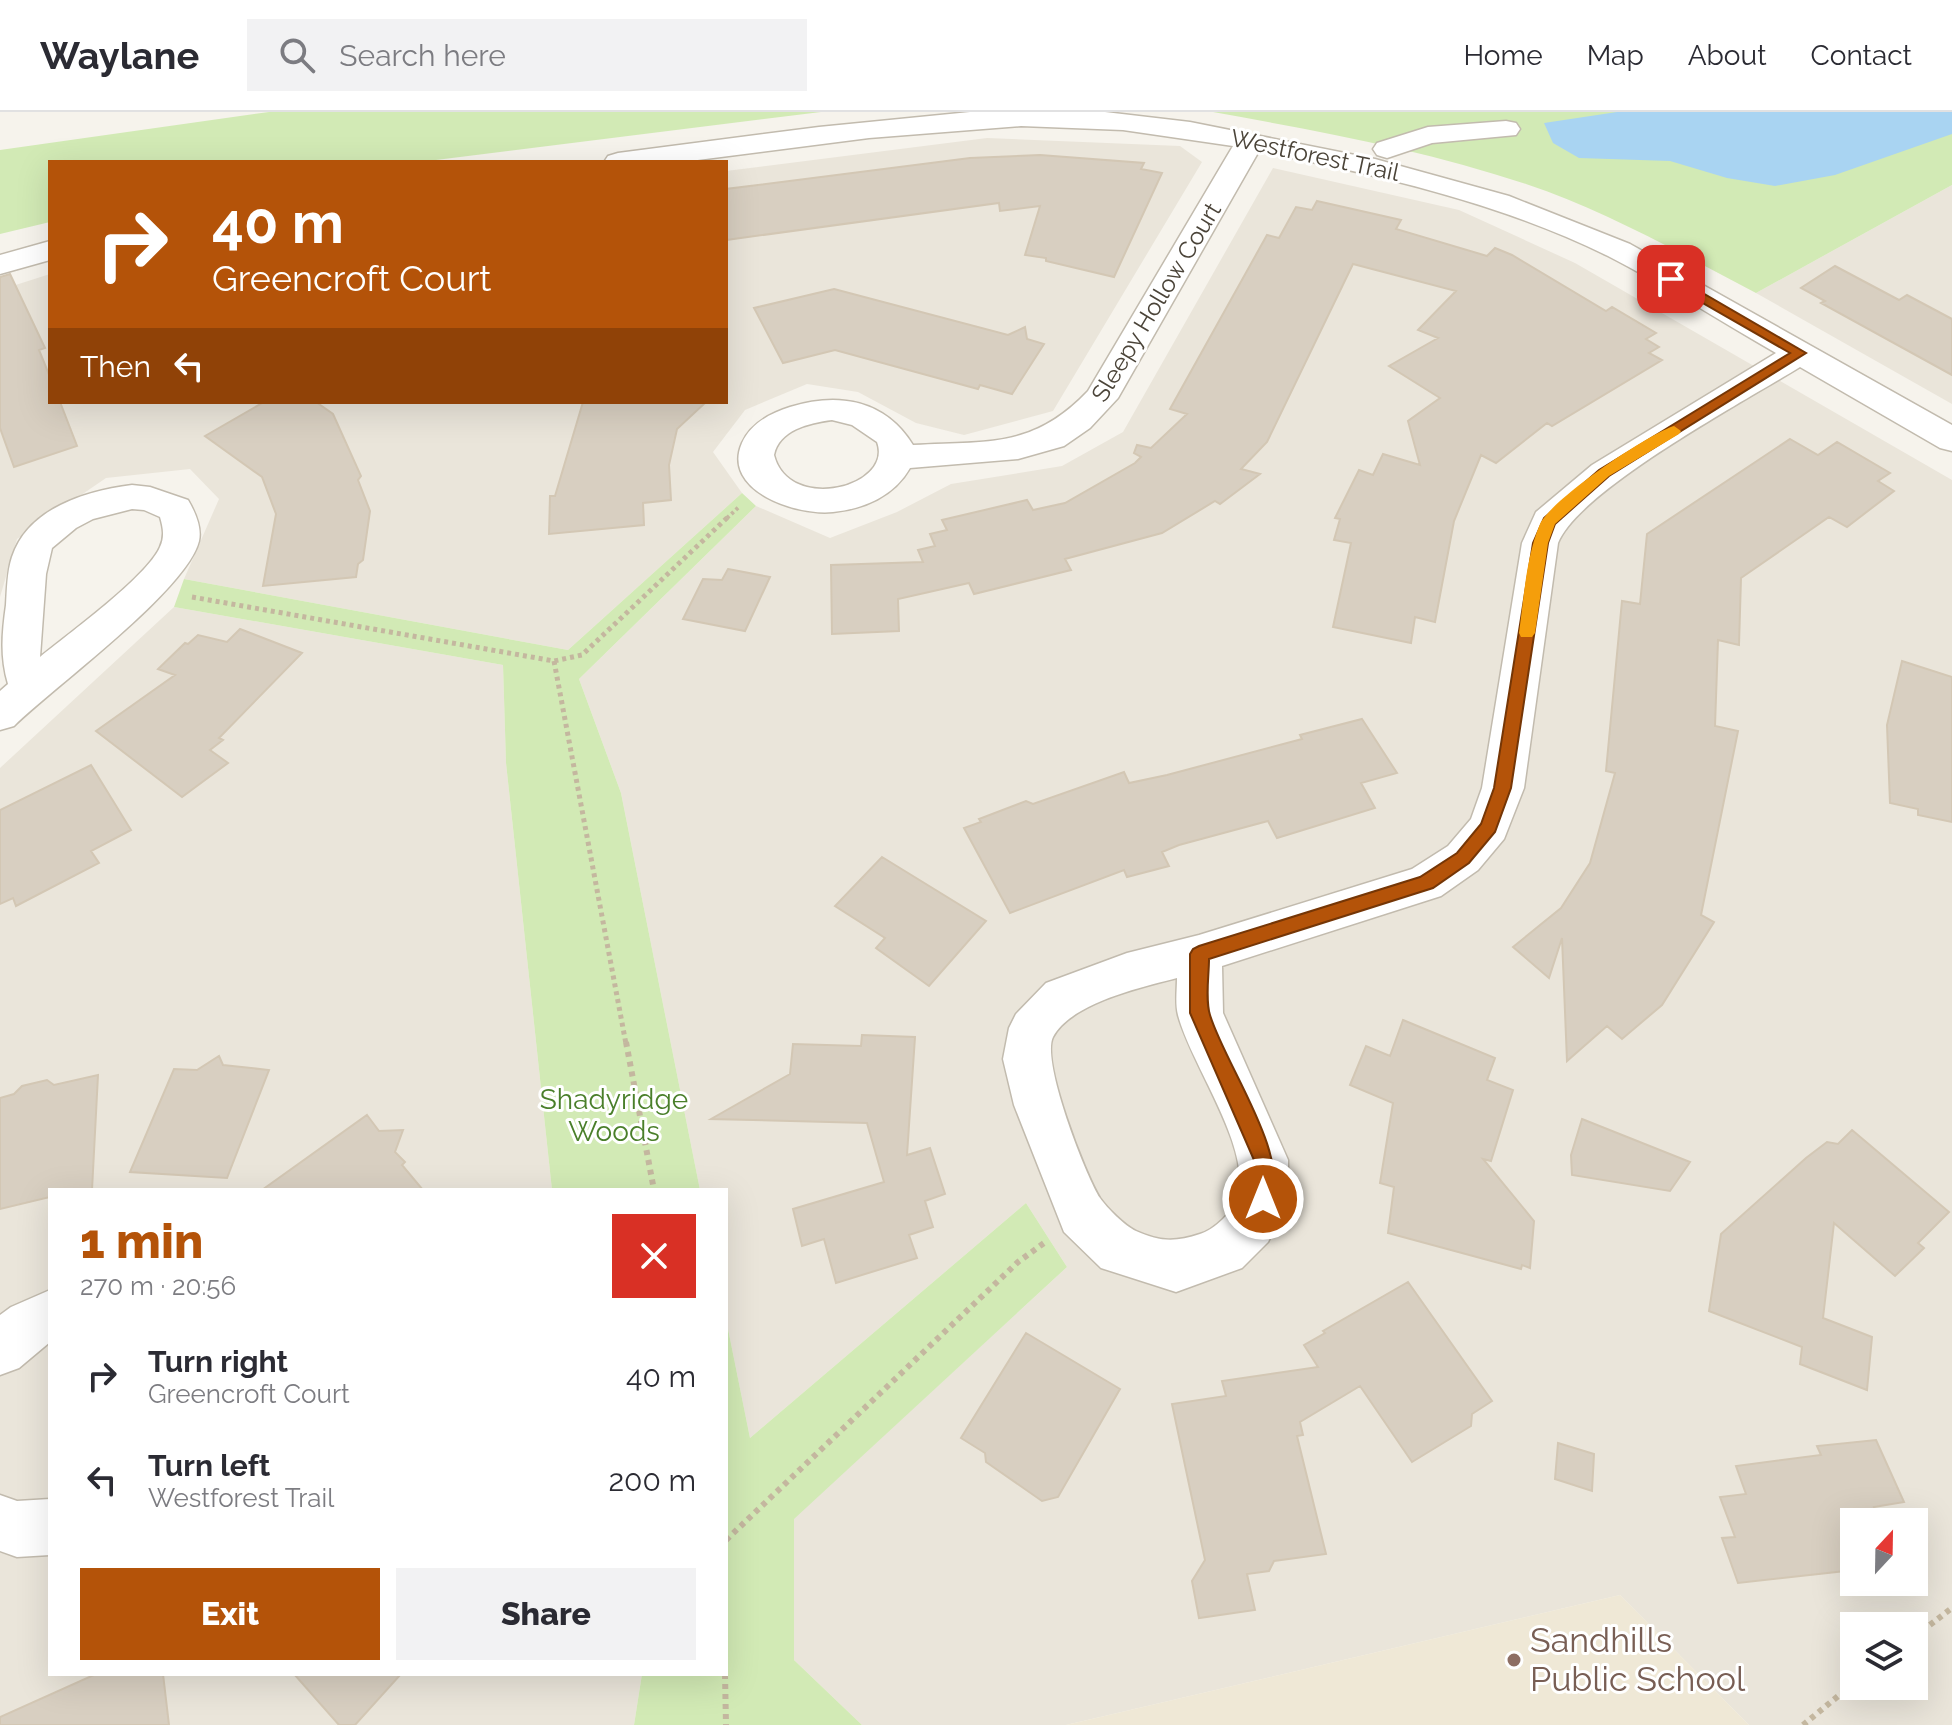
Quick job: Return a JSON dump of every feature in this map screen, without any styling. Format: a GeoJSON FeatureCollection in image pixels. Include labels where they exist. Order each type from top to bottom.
{"type":"FeatureCollection","features":[{"type":"Feature","properties":{"kind":"street","name":"Westforest Trail"},"geometry":{"type":"LineString","coordinates":[[634,160],[954,121],[1024,118],[1104,120],[1193,129],[1250,141],[1414,177],[1566,225],[1619,250],[1952,440]]}},
{"type":"Feature","properties":{"kind":"street"},"geometry":{"type":"LineString","coordinates":[[1387,149],[1428,135],[1506,129]]}},
{"type":"Feature","properties":{"kind":"street","name":"Sleepy Hollow Court"},"geometry":{"type":"LineString","coordinates":[[896,458],[1018,447],[1051,438],[1080,420],[1101,398],[1237,169],[1250,141]]}},
{"type":"Feature","properties":{"kind":"street"},"geometry":{"type":"LineString","coordinates":[[0,265],[48,251]]}},
{"type":"Feature","properties":{"kind":"street"},"geometry":{"type":"LineString","coordinates":[[1199,954],[1200,1013],[1264,1160],[1263,1199],[1250,1225],[1224,1251],[1176,1267],[1119,1251],[1082,1215],[1038,1105],[1026,1059],[1032,1028],[1062,997],[1143,967],[1199,954],[1426,883],[1463,858],[1489,827],[1503,788],[1540,543],[1549,521],[1604,473],[1800,353]]}},
{"type":"Feature","properties":{"kind":"street"},"geometry":{"type":"LineString","coordinates":[[811,411],[854,412],[873,419],[887,430],[895,443],[896,458],[889,473],[875,486],[843,498],[807,500],[768,483],[759,469],[757,454],[762,440],[773,427],[811,411]]}},
{"type":"Feature","properties":{"kind":"street"},"geometry":{"type":"LineString","coordinates":[[0,715],[29,686],[76,651],[149,585],[177,550],[183,530],[175,509],[147,498],[118,497],[82,509],[47,530],[31,552],[19,645],[19,665],[29,686]]}},
{"type":"Feature","properties":{"kind":"street"},"geometry":{"type":"LineString","coordinates":[[0,1349],[29,1325],[48,1317]]}},
{"type":"Feature","properties":{"kind":"street"},"geometry":{"type":"LineString","coordinates":[[0,1523],[17,1529],[48,1527]]}},
{"type":"Feature","properties":{"kind":"path"},"geometry":{"type":"LineString","coordinates":[[149,585],[185,596],[554,661],[582,655],[736,509],[768,483]]}},
{"type":"Feature","properties":{"kind":"path"},"geometry":{"type":"LineString","coordinates":[[554,661],[654,1188]]}},
{"type":"Feature","properties":{"kind":"path"},"geometry":{"type":"LineString","coordinates":[[728,1538],[1018,1262],[1082,1215]]}},
{"type":"Feature","properties":{"kind":"path"},"geometry":{"type":"LineString","coordinates":[[1928,1626],[1952,1608]]}},
{"type":"Feature","properties":{"kind":"path"},"geometry":{"type":"LineString","coordinates":[[725,1676],[726,1725]]}},
{"type":"Feature","properties":{"kind":"path"},"geometry":{"type":"LineString","coordinates":[[1803,1725],[1840,1695]]}},
{"type":"Feature","properties":{"kind":"shaded area"},"geometry":{"type":"Polygon","coordinates":[[[987,138],[1180,146],[1202,162],[1053,411],[964,435],[916,423],[858,392],[807,384],[745,410],[713,452],[742,493],[568,650],[184,579],[219,499],[190,469],[106,478],[17,539],[0,597],[0,290],[48,275],[48,404],[728,404],[728,171],[987,138]]]}},
{"type":"Feature","properties":{"kind":"shaded area"},"geometry":{"type":"Polygon","coordinates":[[[1273,168],[1459,210],[1575,263],[1952,480],[1952,1725],[1749,1725],[1620,1595],[1066,1725],[862,1725],[794,1660],[793,1519],[1067,1267],[1026,1203],[750,1438],[728,1329],[728,1188],[700,1188],[621,793],[579,679],[756,506],[830,538],[897,512],[951,484],[1062,466],[1123,432],[1273,168]]]}},
{"type":"Feature","properties":{"kind":"shaded area"},"geometry":{"type":"Polygon","coordinates":[[[1952,185],[1952,404],[1756,293],[1952,185]]]}},
{"type":"Feature","properties":{"kind":"shaded area"},"geometry":{"type":"Polygon","coordinates":[[[174,607],[503,665],[506,763],[552,1188],[48,1188],[48,1676],[642,1676],[634,1725],[0,1725],[0,768],[174,607]]]}},
{"type":"Feature","properties":{"kind":"shaded area","name":"Sandhills Public School"},"geometry":{"type":"Polygon","coordinates":[[[1620,1595],[1749,1725],[1066,1725],[1620,1595]]]}},
{"type":"Feature","properties":{"kind":"green space"},"geometry":{"type":"Polygon","coordinates":[[[269,112],[821,112],[436,160],[48,160],[48,222],[0,234],[0,150],[269,112]]]}},
{"type":"Feature","properties":{"kind":"green space"},"geometry":{"type":"Polygon","coordinates":[[[1213,112],[1952,112],[1952,185],[1756,293],[1615,220],[1526,184],[1410,151],[1213,112]]]}},
{"type":"Feature","properties":{"kind":"green space","name":"Shadyridge Woods"},"geometry":{"type":"Polygon","coordinates":[[[742,493],[756,506],[579,679],[621,793],[700,1188],[552,1188],[506,763],[503,665],[174,607],[184,579],[568,650],[742,493]]]}},
{"type":"Feature","properties":{"kind":"green space"},"geometry":{"type":"Polygon","coordinates":[[[1026,1203],[1067,1267],[794,1519],[794,1660],[862,1725],[634,1725],[642,1676],[728,1676],[728,1329],[750,1438],[1026,1203]]]}},
{"type":"Feature","properties":{"kind":"water"},"geometry":{"type":"Polygon","coordinates":[[[1617,112],[1952,112],[1952,134],[1835,175],[1775,186],[1727,178],[1670,161],[1579,158],[1553,143],[1544,123],[1617,112]]]}},
{"type":"Feature","properties":{"kind":"building"},"geometry":{"type":"Polygon","coordinates":[[[1040,155],[1144,163],[1141,169],[1162,173],[1114,277],[1025,255],[1040,206],[1000,211],[999,203],[728,240],[728,189],[970,158],[1040,155]]]}},
{"type":"Feature","properties":{"kind":"building"},"geometry":{"type":"Polygon","coordinates":[[[1317,201],[1401,220],[1396,229],[1487,256],[1495,248],[1606,311],[1612,307],[1656,333],[1646,339],[1659,347],[1649,353],[1662,360],[1552,426],[1547,423],[1496,463],[1481,455],[1454,521],[1435,622],[1415,617],[1411,643],[1333,627],[1351,543],[1334,540],[1340,519],[1335,518],[1359,470],[1373,475],[1383,454],[1420,465],[1408,421],[1440,398],[1389,366],[1438,338],[1418,330],[1456,291],[1353,264],[1267,442],[1241,469],[1260,474],[1220,504],[1215,501],[1162,533],[1065,559],[1071,570],[974,594],[969,583],[898,599],[899,631],[832,634],[831,565],[923,562],[918,550],[935,546],[930,534],[947,530],[942,520],[1027,500],[1033,510],[1065,503],[1135,463],[1141,457],[1134,453],[1137,445],[1151,448],[1187,414],[1170,409],[1267,235],[1279,238],[1296,207],[1312,210],[1317,201]]]}},
{"type":"Feature","properties":{"kind":"building"},"geometry":{"type":"Polygon","coordinates":[[[1835,266],[1899,300],[1907,295],[1952,319],[1952,375],[1821,303],[1825,301],[1801,288],[1835,266]]]}},
{"type":"Feature","properties":{"kind":"building"},"geometry":{"type":"Polygon","coordinates":[[[10,274],[45,348],[39,350],[48,372],[48,404],[61,404],[77,446],[14,467],[0,428],[0,277],[10,274]]]}},
{"type":"Feature","properties":{"kind":"building"},"geometry":{"type":"Polygon","coordinates":[[[834,289],[1008,335],[1025,327],[1027,339],[1044,344],[1012,394],[980,385],[978,389],[835,350],[783,363],[754,308],[834,289]]]}},
{"type":"Feature","properties":{"kind":"building"},"geometry":{"type":"Polygon","coordinates":[[[261,404],[319,404],[333,414],[361,476],[358,480],[370,511],[363,560],[358,564],[356,577],[263,586],[276,514],[262,477],[205,436],[261,404]]]}},
{"type":"Feature","properties":{"kind":"building"},"geometry":{"type":"Polygon","coordinates":[[[582,404],[704,404],[677,429],[669,465],[671,500],[643,503],[644,525],[549,534],[550,496],[555,496],[582,404]]]}},
{"type":"Feature","properties":{"kind":"building"},"geometry":{"type":"Polygon","coordinates":[[[1790,439],[1818,455],[1837,442],[1890,473],[1878,481],[1894,491],[1847,527],[1829,517],[1741,578],[1739,645],[1718,640],[1715,726],[1738,731],[1701,915],[1714,922],[1662,1005],[1622,1039],[1607,1026],[1567,1061],[1562,938],[1549,978],[1513,947],[1561,908],[1590,863],[1615,773],[1606,771],[1622,601],[1640,604],[1647,534],[1790,439]]]}},
{"type":"Feature","properties":{"kind":"building"},"geometry":{"type":"Polygon","coordinates":[[[728,569],[770,577],[745,631],[683,619],[703,579],[722,580],[728,569]]]}},
{"type":"Feature","properties":{"kind":"building"},"geometry":{"type":"Polygon","coordinates":[[[240,629],[302,653],[219,738],[223,740],[210,750],[228,763],[182,797],[96,731],[175,675],[158,669],[185,643],[188,644],[198,635],[227,642],[240,629]]]}},
{"type":"Feature","properties":{"kind":"building"},"geometry":{"type":"Polygon","coordinates":[[[1902,661],[1952,677],[1952,822],[1918,815],[1918,809],[1890,803],[1887,725],[1902,661]]]}},
{"type":"Feature","properties":{"kind":"building"},"geometry":{"type":"Polygon","coordinates":[[[1362,719],[1397,773],[1361,783],[1375,808],[1277,838],[1268,821],[1179,845],[1162,852],[1169,866],[1127,877],[1124,870],[1010,913],[964,828],[1026,801],[1033,804],[1124,772],[1129,783],[1167,775],[1302,739],[1300,735],[1362,719]]]}},
{"type":"Feature","properties":{"kind":"building"},"geometry":{"type":"Polygon","coordinates":[[[91,765],[131,830],[91,851],[99,863],[16,906],[13,898],[0,904],[0,810],[91,765]]]}},
{"type":"Feature","properties":{"kind":"building"},"geometry":{"type":"Polygon","coordinates":[[[882,857],[986,921],[929,986],[876,948],[885,938],[835,906],[882,857]]]}},
{"type":"Feature","properties":{"kind":"building"},"geometry":{"type":"Polygon","coordinates":[[[1403,1020],[1495,1058],[1487,1080],[1513,1090],[1491,1161],[1483,1159],[1534,1221],[1530,1268],[1522,1265],[1521,1269],[1388,1233],[1394,1187],[1380,1183],[1393,1103],[1350,1085],[1366,1046],[1390,1056],[1403,1020]]]}},
{"type":"Feature","properties":{"kind":"building"},"geometry":{"type":"Polygon","coordinates":[[[862,1035],[915,1037],[907,1155],[930,1148],[945,1194],[925,1201],[933,1227],[909,1235],[917,1258],[836,1283],[824,1239],[802,1246],[793,1209],[884,1182],[867,1123],[711,1119],[790,1074],[793,1044],[861,1046],[862,1035]]]}},
{"type":"Feature","properties":{"kind":"building"},"geometry":{"type":"Polygon","coordinates":[[[219,1056],[223,1065],[269,1070],[227,1178],[130,1172],[174,1069],[197,1070],[219,1056]]]}},
{"type":"Feature","properties":{"kind":"building"},"geometry":{"type":"Polygon","coordinates":[[[98,1075],[92,1188],[48,1188],[48,1197],[0,1209],[0,1098],[14,1094],[22,1086],[47,1080],[54,1085],[98,1075]]]}},
{"type":"Feature","properties":{"kind":"building"},"geometry":{"type":"Polygon","coordinates":[[[367,1115],[379,1131],[403,1130],[395,1152],[421,1188],[265,1188],[367,1115]]]}},
{"type":"Feature","properties":{"kind":"building"},"geometry":{"type":"Polygon","coordinates":[[[1582,1119],[1690,1162],[1670,1191],[1572,1175],[1571,1155],[1582,1119]]]}},
{"type":"Feature","properties":{"kind":"building"},"geometry":{"type":"Polygon","coordinates":[[[1852,1130],[1949,1212],[1918,1243],[1924,1248],[1895,1276],[1834,1223],[1823,1318],[1872,1337],[1867,1390],[1800,1364],[1802,1347],[1709,1311],[1721,1234],[1806,1158],[1827,1142],[1838,1144],[1852,1130]]]}},
{"type":"Feature","properties":{"kind":"building"},"geometry":{"type":"Polygon","coordinates":[[[1408,1282],[1492,1401],[1472,1414],[1471,1426],[1412,1462],[1360,1386],[1300,1422],[1303,1435],[1297,1436],[1326,1554],[1274,1561],[1269,1571],[1247,1574],[1255,1610],[1199,1618],[1192,1581],[1205,1560],[1172,1404],[1226,1396],[1222,1381],[1318,1367],[1304,1345],[1408,1282]]]}},
{"type":"Feature","properties":{"kind":"building"},"geometry":{"type":"Polygon","coordinates":[[[1026,1333],[1120,1389],[1058,1497],[1042,1501],[986,1462],[985,1453],[961,1438],[1026,1333]]]}},
{"type":"Feature","properties":{"kind":"building"},"geometry":{"type":"Polygon","coordinates":[[[1876,1440],[1904,1502],[1874,1508],[1840,1508],[1840,1572],[1738,1583],[1722,1538],[1735,1537],[1720,1497],[1746,1494],[1736,1466],[1821,1455],[1817,1446],[1876,1440]]]}},
{"type":"Feature","properties":{"kind":"building"},"geometry":{"type":"Polygon","coordinates":[[[1558,1443],[1594,1454],[1592,1491],[1555,1479],[1558,1443]]]}},
{"type":"Feature","properties":{"kind":"building"},"geometry":{"type":"Polygon","coordinates":[[[92,1676],[163,1676],[169,1725],[0,1725],[0,1717],[92,1676]]]}},
{"type":"Feature","properties":{"kind":"building"},"geometry":{"type":"Polygon","coordinates":[[[296,1676],[399,1676],[355,1725],[339,1725],[296,1676]]]}},
{"type":"Feature","properties":{"kind":"slow traffic"},"geometry":{"type":"LineString","coordinates":[[1527,633],[1540,543],[1549,521],[1604,473],[1674,431]]}},
{"type":"Feature","properties":{"kind":"place","name":"Sandhills Public School"},"geometry":{"type":"Point","coordinates":[1514,1660]}},
{"type":"Feature","properties":{"kind":"route"},"geometry":{"type":"LineString","coordinates":[[1263,1199],[1264,1160],[1228,1084],[1200,1013],[1199,954],[1426,883],[1463,858],[1489,827],[1503,788],[1540,543],[1549,521],[1604,473],[1800,353],[1671,279]]}}]}
